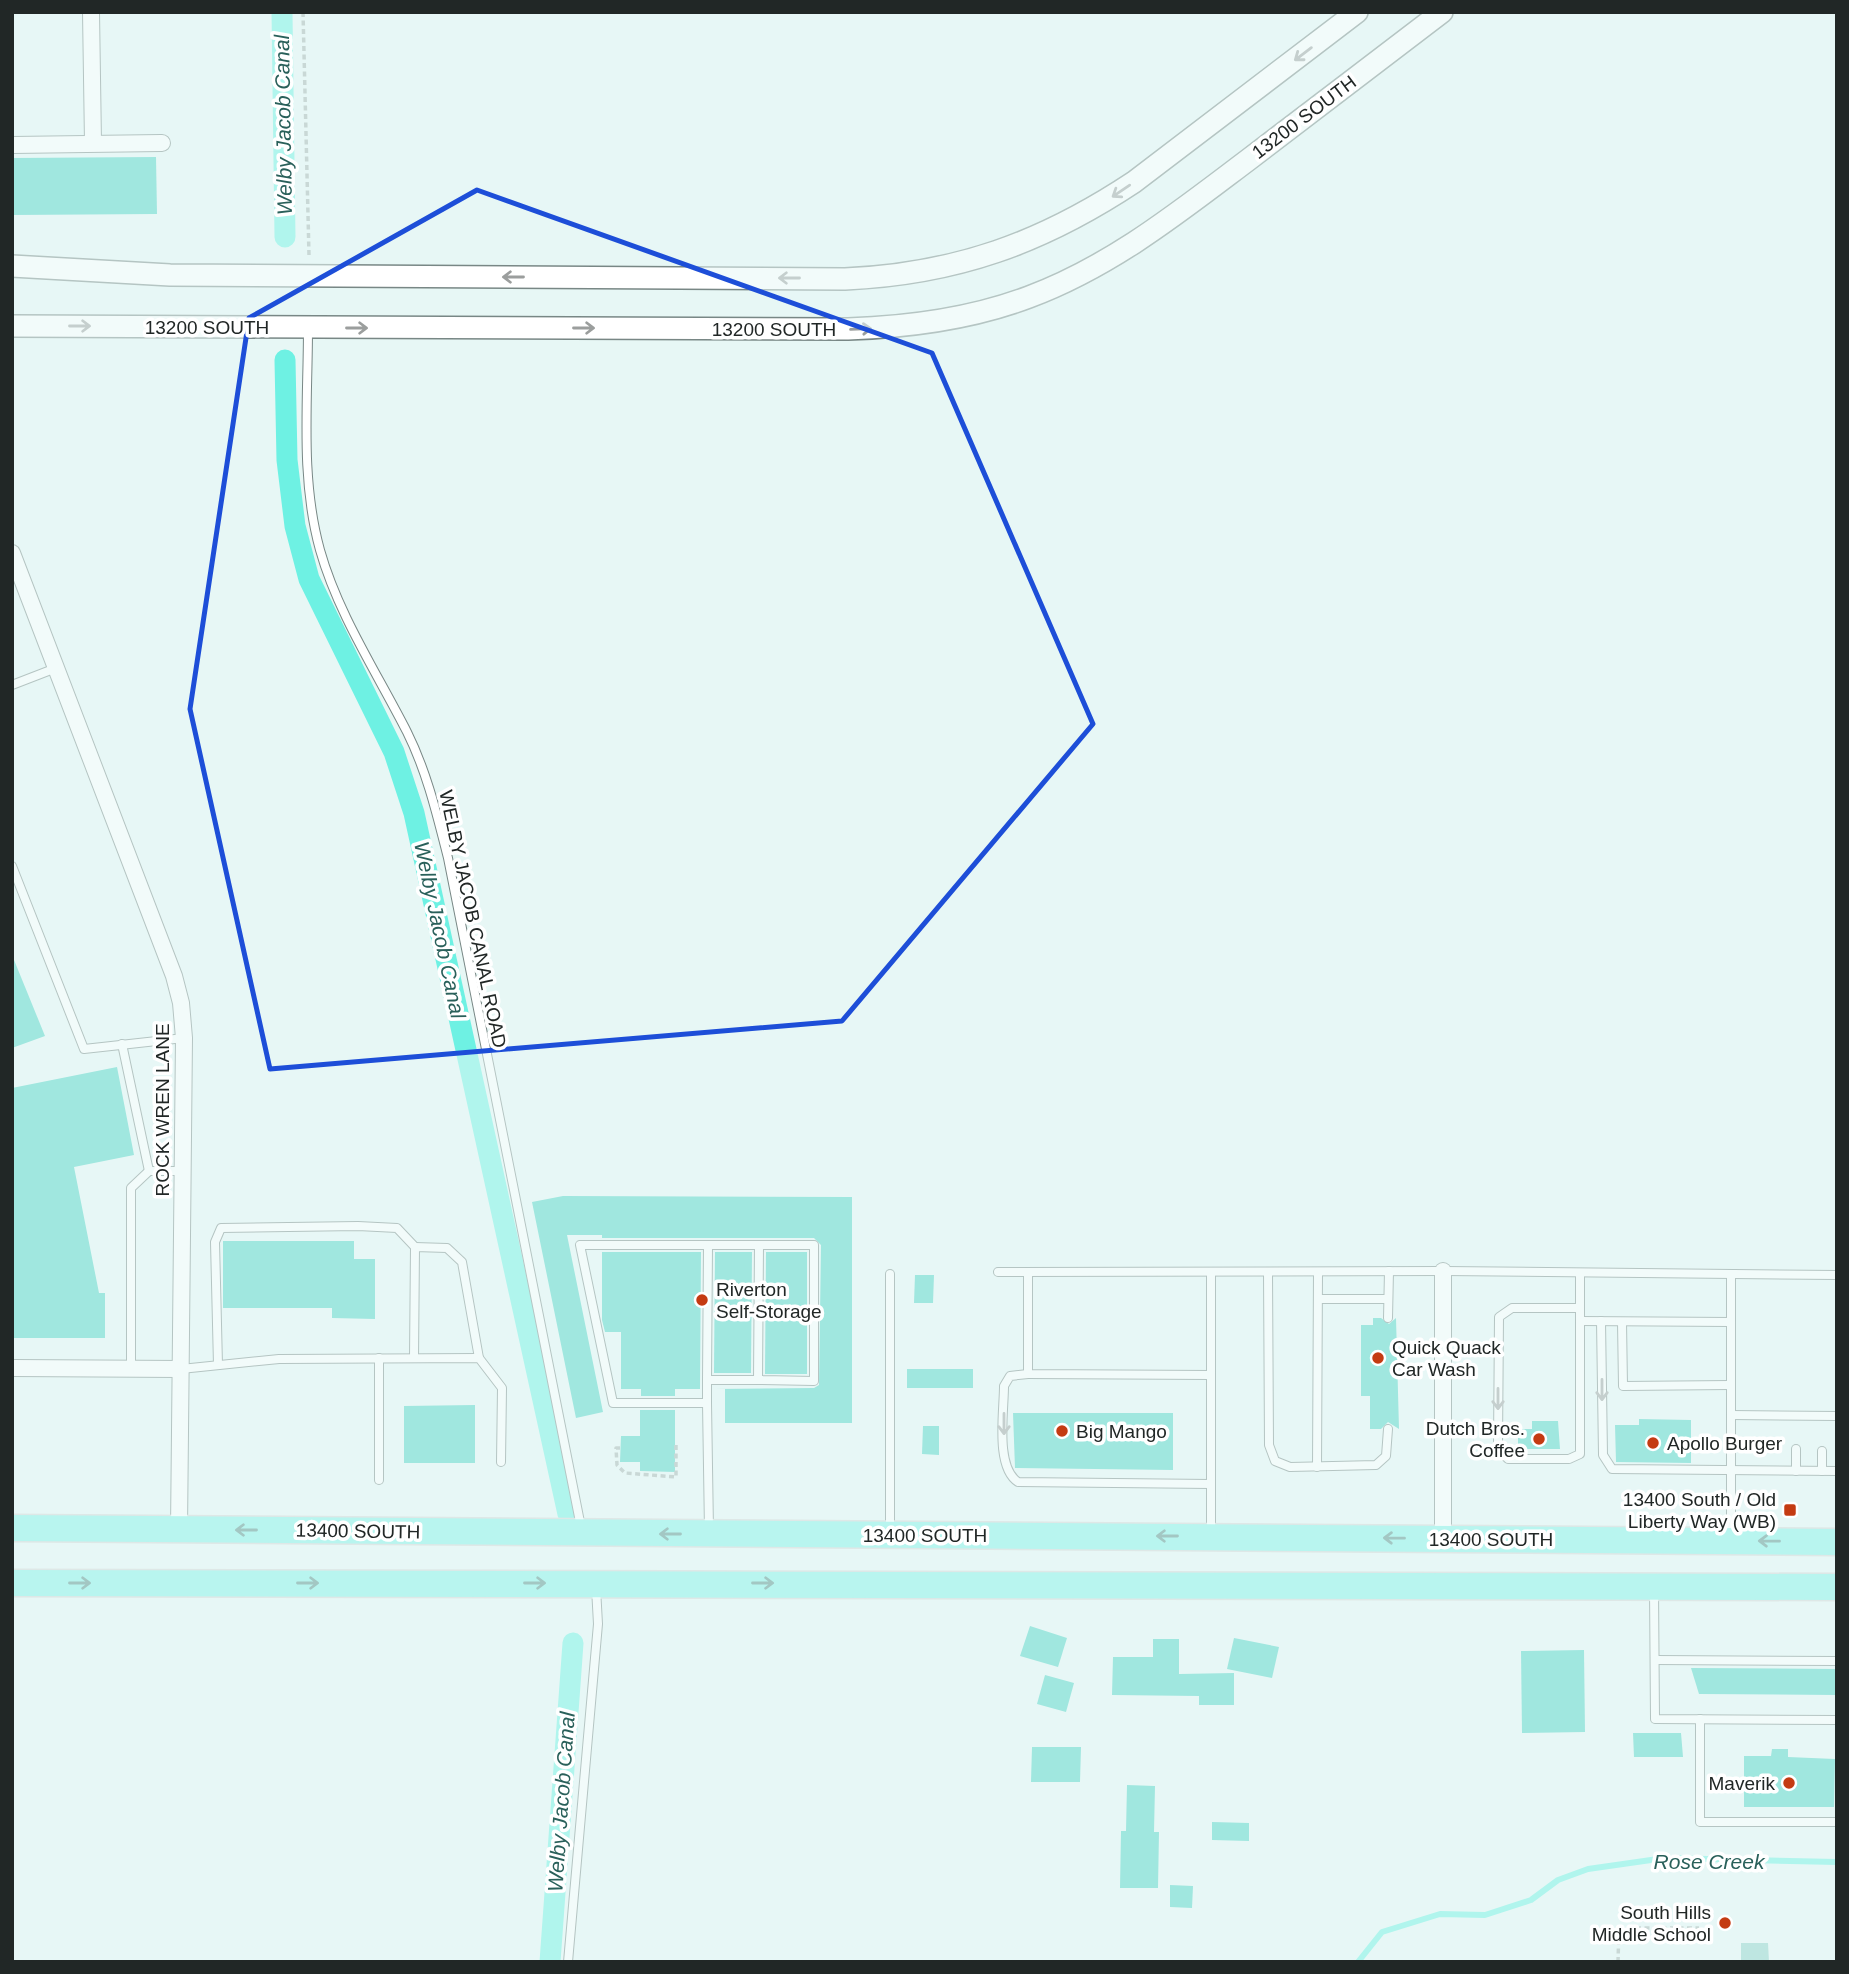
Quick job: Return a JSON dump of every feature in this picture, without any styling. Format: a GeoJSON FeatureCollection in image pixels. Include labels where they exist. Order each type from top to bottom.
{"type":"FeatureCollection","features":[{"type":"Feature","properties":{"kind":"main road","name":"13400 SOUTH"},"geometry":{"type":"LineString","coordinates":[[12,1528],[1837,1542]]}},
{"type":"Feature","properties":{"kind":"main road"},"geometry":{"type":"LineString","coordinates":[[12,1583],[1837,1587]]}},
{"type":"Feature","properties":{"kind":"street"},"geometry":{"type":"LineString","coordinates":[[91,12],[93,143]]}},
{"type":"Feature","properties":{"kind":"street"},"geometry":{"type":"LineString","coordinates":[[12,266],[158,275],[845,279],[908,274],[969,262],[1034,239],[1096,207],[1134,182],[1357,12]]}},
{"type":"Feature","properties":{"kind":"street","name":"13200 SOUTH"},"geometry":{"type":"LineString","coordinates":[[12,326],[848,330],[927,323],[1029,297],[1089,271],[1142,240],[1442,12]]}},
{"type":"Feature","properties":{"kind":"street"},"geometry":{"type":"LineString","coordinates":[[12,145],[162,143]]}},
{"type":"Feature","properties":{"kind":"street","name":"ROCK WREN LANE"},"geometry":{"type":"LineString","coordinates":[[12,553],[174,976],[181,1003],[184,1038],[179,1530]]}},
{"type":"Feature","properties":{"kind":"street"},"geometry":{"type":"LineString","coordinates":[[1443,1271],[1443,1539]]}},
{"type":"Feature","properties":{"kind":"street"},"geometry":{"type":"LineString","coordinates":[[12,1368],[181,1369]]}},
{"type":"Feature","properties":{"kind":"lane","name":"WELBY JACOB CANAL ROAD"},"geometry":{"type":"LineString","coordinates":[[308,327],[307,482],[320,551],[350,624],[408,735],[432,796],[448,858],[582,1534]]}},
{"type":"Feature","properties":{"kind":"lane"},"geometry":{"type":"LineString","coordinates":[[12,685],[57,668]]}},
{"type":"Feature","properties":{"kind":"lane"},"geometry":{"type":"LineString","coordinates":[[12,866],[84,1049],[184,1038]]}},
{"type":"Feature","properties":{"kind":"lane"},"geometry":{"type":"LineString","coordinates":[[122,1044],[149,1171]]}},
{"type":"Feature","properties":{"kind":"lane"},"geometry":{"type":"LineString","coordinates":[[131,1369],[131,1188],[149,1171],[183,1171]]}},
{"type":"Feature","properties":{"kind":"lane"},"geometry":{"type":"LineString","coordinates":[[218,1365],[215,1242],[221,1228],[397,1228],[415,1247],[414,1358]]}},
{"type":"Feature","properties":{"kind":"lane"},"geometry":{"type":"LineString","coordinates":[[707,1380],[814,1381],[814,1245],[580,1245],[613,1403],[707,1403]]}},
{"type":"Feature","properties":{"kind":"lane"},"geometry":{"type":"LineString","coordinates":[[708,1245],[709,1534]]}},
{"type":"Feature","properties":{"kind":"lane"},"geometry":{"type":"LineString","coordinates":[[758,1380],[759,1245]]}},
{"type":"Feature","properties":{"kind":"lane"},"geometry":{"type":"LineString","coordinates":[[415,1247],[447,1248],[462,1262],[479,1358],[502,1388],[502,1462]]}},
{"type":"Feature","properties":{"kind":"lane"},"geometry":{"type":"LineString","coordinates":[[1388,1318],[1389,1271]]}},
{"type":"Feature","properties":{"kind":"lane"},"geometry":{"type":"LineString","coordinates":[[998,1272],[1443,1271],[1837,1275]]}},
{"type":"Feature","properties":{"kind":"lane"},"geometry":{"type":"LineString","coordinates":[[1028,1272],[1028,1374]]}},
{"type":"Feature","properties":{"kind":"lane"},"geometry":{"type":"LineString","coordinates":[[1211,1272],[1211,1537]]}},
{"type":"Feature","properties":{"kind":"lane"},"geometry":{"type":"LineString","coordinates":[[1268,1272],[1270,1454],[1282,1465],[1376,1465],[1386,1456],[1388,1429]]}},
{"type":"Feature","properties":{"kind":"lane"},"geometry":{"type":"LineString","coordinates":[[1317,1467],[1318,1272]]}},
{"type":"Feature","properties":{"kind":"lane"},"geometry":{"type":"LineString","coordinates":[[1580,1273],[1580,1308],[1580,1321],[1578,1416],[1581,1447],[1575,1458],[1514,1460],[1499,1450],[1499,1317],[1512,1308],[1580,1308]]}},
{"type":"Feature","properties":{"kind":"lane"},"geometry":{"type":"LineString","coordinates":[[890,1274],[890,1534]]}},
{"type":"Feature","properties":{"kind":"lane"},"geometry":{"type":"LineString","coordinates":[[1731,1274],[1731,1541]]}},
{"type":"Feature","properties":{"kind":"lane"},"geometry":{"type":"LineString","coordinates":[[1318,1299],[1388,1299]]}},
{"type":"Feature","properties":{"kind":"lane"},"geometry":{"type":"LineString","coordinates":[[1580,1321],[1731,1322]]}},
{"type":"Feature","properties":{"kind":"lane"},"geometry":{"type":"LineString","coordinates":[[1601,1321],[1602,1455],[1607,1466],[1619,1471],[1837,1471]]}},
{"type":"Feature","properties":{"kind":"lane"},"geometry":{"type":"LineString","coordinates":[[1622,1322],[1623,1386],[1730,1385]]}},
{"type":"Feature","properties":{"kind":"lane"},"geometry":{"type":"LineString","coordinates":[[379,1358],[379,1480]]}},
{"type":"Feature","properties":{"kind":"lane"},"geometry":{"type":"LineString","coordinates":[[181,1369],[279,1359],[479,1358]]}},
{"type":"Feature","properties":{"kind":"lane"},"geometry":{"type":"LineString","coordinates":[[1211,1375],[1010,1376],[1004,1386],[1003,1461],[1010,1477],[1018,1482],[1211,1485]]}},
{"type":"Feature","properties":{"kind":"lane"},"geometry":{"type":"LineString","coordinates":[[1731,1415],[1797,1421],[1837,1416]]}},
{"type":"Feature","properties":{"kind":"lane"},"geometry":{"type":"LineString","coordinates":[[1822,1416],[1822,1426]]}},
{"type":"Feature","properties":{"kind":"lane"},"geometry":{"type":"LineString","coordinates":[[1796,1449],[1796,1471]]}},
{"type":"Feature","properties":{"kind":"lane"},"geometry":{"type":"LineString","coordinates":[[1822,1451],[1822,1471]]}},
{"type":"Feature","properties":{"kind":"lane"},"geometry":{"type":"LineString","coordinates":[[568,1962],[598,1624],[596,1583]]}},
{"type":"Feature","properties":{"kind":"lane"},"geometry":{"type":"LineString","coordinates":[[1654,1586],[1655,1719],[1837,1720]]}},
{"type":"Feature","properties":{"kind":"lane"},"geometry":{"type":"LineString","coordinates":[[1655,1660],[1837,1661]]}},
{"type":"Feature","properties":{"kind":"lane"},"geometry":{"type":"LineString","coordinates":[[1700,1719],[1700,1822],[1837,1822]]}},
{"type":"Feature","properties":{"kind":"path"},"geometry":{"type":"LineString","coordinates":[[303,12],[309,276]]}},
{"type":"Feature","properties":{"kind":"path"},"geometry":{"type":"LineString","coordinates":[[620,1448],[616,1448],[615,1460],[620,1470],[625,1473],[677,1477],[677,1445]]}},
{"type":"Feature","properties":{"kind":"path"},"geometry":{"type":"LineString","coordinates":[[1618,1962],[1619,1928],[1699,1928]]}},
{"type":"Feature","properties":{"kind":"highlighted area"},"geometry":{"type":"Polygon","coordinates":[[[477,190],[932,353],[1093,724],[842,1021],[270,1069],[190,709],[249,318],[477,190]]]}},
{"type":"Feature","properties":{"kind":"shaded area"},"geometry":{"type":"Polygon","coordinates":[[[1741,1943],[1768,1943],[1769,1962],[1741,1962],[1741,1943]]]}},
{"type":"Feature","properties":{"kind":"building"},"geometry":{"type":"Polygon","coordinates":[[[156,157],[157,214],[12,215],[12,158],[156,157]]]}},
{"type":"Feature","properties":{"kind":"building"},"geometry":{"type":"Polygon","coordinates":[[[12,955],[45,1036],[12,1048],[12,955]]]}},
{"type":"Feature","properties":{"kind":"building"},"geometry":{"type":"Polygon","coordinates":[[[117,1067],[134,1155],[74,1167],[99,1293],[105,1293],[105,1338],[12,1338],[12,1088],[117,1067]]]}},
{"type":"Feature","properties":{"kind":"building"},"geometry":{"type":"Polygon","coordinates":[[[563,1196],[852,1197],[852,1423],[725,1423],[725,1389],[714,1389],[814,1388],[819,1385],[821,1245],[814,1238],[602,1238],[602,1235],[567,1235],[603,1412],[576,1418],[532,1202],[563,1196]]]}},
{"type":"Feature","properties":{"kind":"building"},"geometry":{"type":"Polygon","coordinates":[[[223,1241],[354,1241],[354,1259],[375,1259],[375,1319],[332,1318],[332,1308],[223,1308],[223,1241]]]}},
{"type":"Feature","properties":{"kind":"building"},"geometry":{"type":"Polygon","coordinates":[[[602,1252],[701,1252],[700,1389],[675,1389],[675,1396],[641,1396],[641,1389],[621,1389],[621,1332],[605,1332],[602,1320],[602,1252]]]}},
{"type":"Feature","properties":{"kind":"building"},"geometry":{"type":"Polygon","coordinates":[[[715,1252],[752,1252],[751,1373],[714,1373],[715,1252]]]}},
{"type":"Feature","properties":{"kind":"building"},"geometry":{"type":"Polygon","coordinates":[[[766,1252],[807,1252],[807,1374],[765,1374],[766,1252]]]}},
{"type":"Feature","properties":{"kind":"building"},"geometry":{"type":"Polygon","coordinates":[[[915,1275],[934,1275],[933,1303],[914,1303],[915,1275]]]}},
{"type":"Feature","properties":{"kind":"building","name":"Quick Quack Car Wash"},"geometry":{"type":"Polygon","coordinates":[[[1373,1318],[1381,1318],[1389,1324],[1396,1318],[1399,1429],[1388,1422],[1381,1429],[1370,1429],[1370,1396],[1361,1396],[1361,1325],[1373,1325],[1373,1318]]]}},
{"type":"Feature","properties":{"kind":"building"},"geometry":{"type":"Polygon","coordinates":[[[907,1369],[973,1369],[973,1388],[907,1388],[907,1369]]]}},
{"type":"Feature","properties":{"kind":"building"},"geometry":{"type":"Polygon","coordinates":[[[475,1405],[475,1463],[404,1463],[404,1406],[475,1405]]]}},
{"type":"Feature","properties":{"kind":"building"},"geometry":{"type":"Polygon","coordinates":[[[640,1410],[675,1410],[675,1472],[640,1471],[640,1462],[620,1462],[621,1436],[640,1436],[640,1410]]]}},
{"type":"Feature","properties":{"kind":"building"},"geometry":{"type":"Polygon","coordinates":[[[1013,1413],[1173,1413],[1173,1470],[1015,1468],[1013,1413]]]}},
{"type":"Feature","properties":{"kind":"building","name":"Apollo Burger"},"geometry":{"type":"Polygon","coordinates":[[[1639,1419],[1691,1420],[1691,1463],[1616,1462],[1615,1425],[1639,1425],[1639,1419]]]}},
{"type":"Feature","properties":{"kind":"building","name":"Dutch Bros. Coffee"},"geometry":{"type":"Polygon","coordinates":[[[1532,1421],[1558,1421],[1560,1449],[1518,1449],[1518,1429],[1532,1429],[1532,1421]]]}},
{"type":"Feature","properties":{"kind":"building"},"geometry":{"type":"Polygon","coordinates":[[[923,1426],[939,1426],[939,1455],[922,1454],[923,1426]]]}},
{"type":"Feature","properties":{"kind":"building"},"geometry":{"type":"Polygon","coordinates":[[[1030,1626],[1067,1638],[1058,1667],[1020,1656],[1030,1626]]]}},
{"type":"Feature","properties":{"kind":"building"},"geometry":{"type":"Polygon","coordinates":[[[1234,1638],[1279,1647],[1272,1678],[1227,1669],[1234,1638]]]}},
{"type":"Feature","properties":{"kind":"building"},"geometry":{"type":"Polygon","coordinates":[[[1153,1639],[1179,1639],[1179,1674],[1234,1673],[1234,1705],[1199,1705],[1199,1696],[1112,1695],[1113,1657],[1153,1657],[1153,1639]]]}},
{"type":"Feature","properties":{"kind":"building"},"geometry":{"type":"Polygon","coordinates":[[[1584,1650],[1585,1732],[1522,1733],[1521,1651],[1584,1650]]]}},
{"type":"Feature","properties":{"kind":"building"},"geometry":{"type":"Polygon","coordinates":[[[1691,1668],[1837,1669],[1837,1695],[1699,1694],[1691,1668]]]}},
{"type":"Feature","properties":{"kind":"building"},"geometry":{"type":"Polygon","coordinates":[[[1045,1675],[1074,1683],[1066,1712],[1037,1704],[1045,1675]]]}},
{"type":"Feature","properties":{"kind":"building","name":"Maverik"},"geometry":{"type":"Polygon","coordinates":[[[1633,1733],[1681,1733],[1683,1757],[1634,1757],[1633,1733]]]}},
{"type":"Feature","properties":{"kind":"building"},"geometry":{"type":"Polygon","coordinates":[[[1032,1747],[1081,1747],[1080,1782],[1031,1782],[1032,1747]]]}},
{"type":"Feature","properties":{"kind":"building","name":"Maverik"},"geometry":{"type":"Polygon","coordinates":[[[1772,1749],[1788,1749],[1788,1757],[1835,1759],[1834,1807],[1744,1807],[1744,1756],[1771,1756],[1772,1749]]]}},
{"type":"Feature","properties":{"kind":"building"},"geometry":{"type":"Polygon","coordinates":[[[1127,1785],[1155,1786],[1154,1832],[1159,1832],[1158,1888],[1120,1888],[1121,1831],[1126,1831],[1127,1785]]]}},
{"type":"Feature","properties":{"kind":"building"},"geometry":{"type":"Polygon","coordinates":[[[1212,1822],[1249,1823],[1249,1841],[1212,1840],[1212,1822]]]}},
{"type":"Feature","properties":{"kind":"building"},"geometry":{"type":"Polygon","coordinates":[[[1170,1885],[1193,1886],[1192,1908],[1170,1907],[1170,1885]]]}},
{"type":"Feature","properties":{"kind":"waterway","name":"Welby Jacob Canal"},"geometry":{"type":"LineString","coordinates":[[282,12],[285,237]]}},
{"type":"Feature","properties":{"kind":"waterway","name":"Welby Jacob Canal"},"geometry":{"type":"LineString","coordinates":[[285,360],[287,460],[295,526],[309,579],[394,752],[414,813],[568,1514]]}},
{"type":"Feature","properties":{"kind":"waterway","name":"Welby Jacob Canal"},"geometry":{"type":"LineString","coordinates":[[550,1962],[573,1643]]}},
{"type":"Feature","properties":{"kind":"waterway","name":"Rose Creek"},"geometry":{"type":"LineString","coordinates":[[1358,1962],[1382,1932],[1440,1914],[1485,1915],[1531,1900],[1558,1880],[1588,1869],[1665,1858],[1837,1862]]}},
{"type":"Feature","properties":{"kind":"place","name":"Riverton Self-Storage"},"geometry":{"type":"Point","coordinates":[702,1300]}},
{"type":"Feature","properties":{"kind":"place","name":"Quick Quack Car Wash"},"geometry":{"type":"Point","coordinates":[1378,1358]}},
{"type":"Feature","properties":{"kind":"place","name":"Big Mango"},"geometry":{"type":"Point","coordinates":[1062,1431]}},
{"type":"Feature","properties":{"kind":"place","name":"Dutch Bros. Coffee"},"geometry":{"type":"Point","coordinates":[1539,1439]}},
{"type":"Feature","properties":{"kind":"place","name":"Apollo Burger"},"geometry":{"type":"Point","coordinates":[1653,1443]}},
{"type":"Feature","properties":{"kind":"place","name":"13400 South / Old Liberty Way (WB)"},"geometry":{"type":"Point","coordinates":[1790,1510]}},
{"type":"Feature","properties":{"kind":"place","name":"Maverik"},"geometry":{"type":"Point","coordinates":[1789,1783]}},
{"type":"Feature","properties":{"kind":"place","name":"South Hills Middle School"},"geometry":{"type":"Point","coordinates":[1725,1923]}}]}
